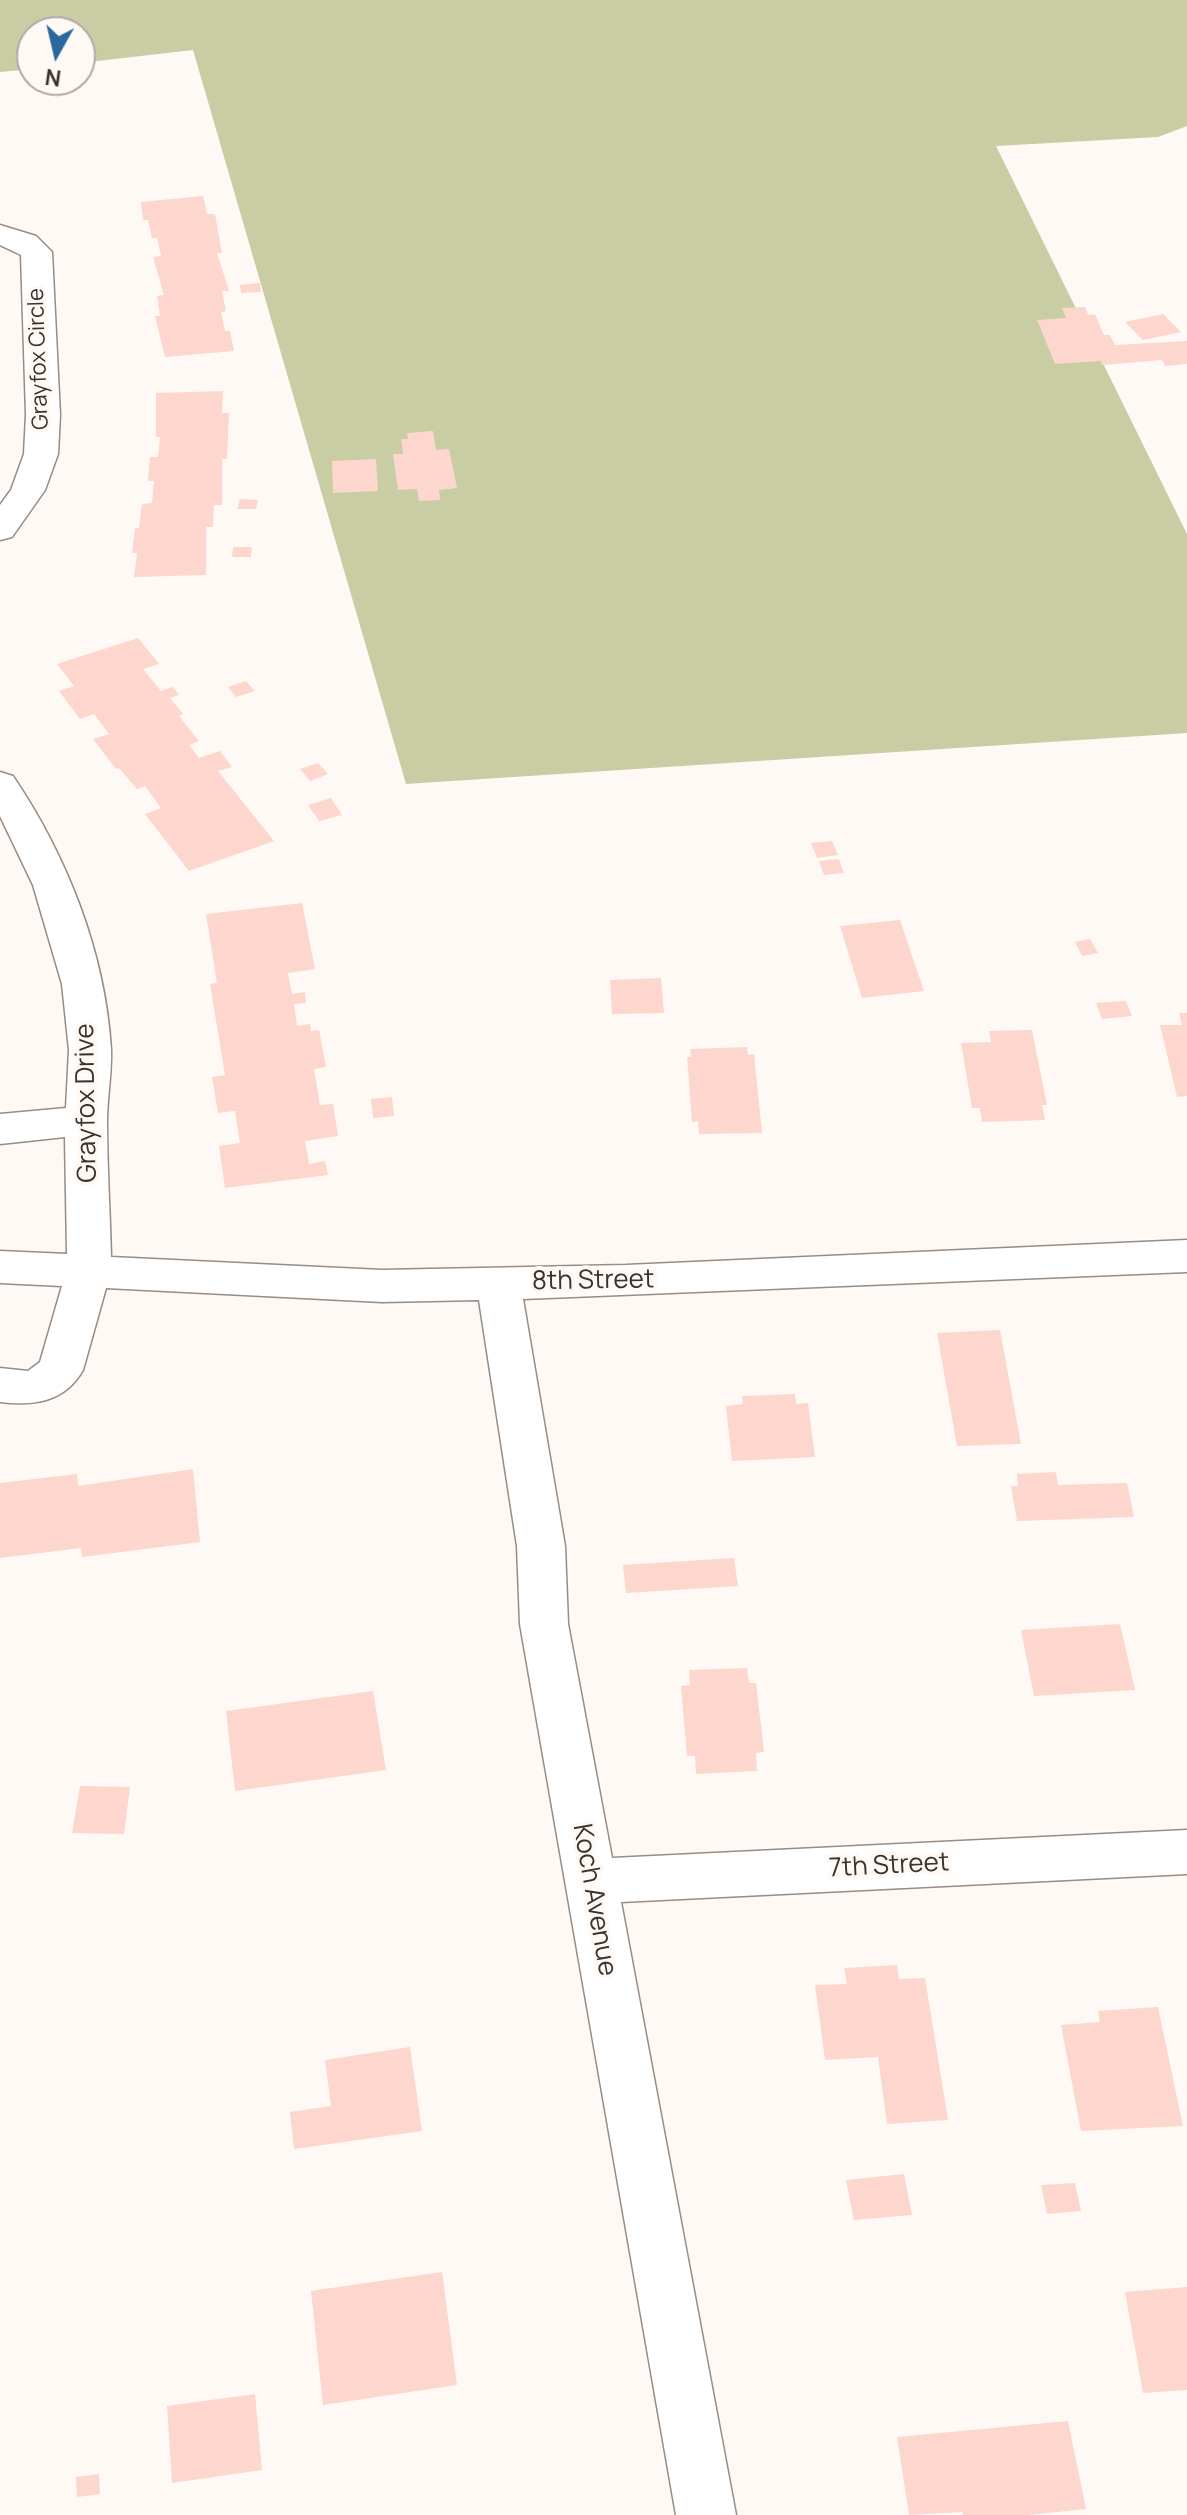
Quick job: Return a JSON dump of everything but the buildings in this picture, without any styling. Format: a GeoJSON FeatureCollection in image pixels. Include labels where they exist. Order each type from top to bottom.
{"type":"FeatureCollection","features":[{"type":"Feature","properties":{"kind":"street","name":"Grayfox Circle"},"geometry":{"type":"LineString","coordinates":[[0,530],[28,490],[41,454],[43,415],[36,252],[7,236]]}},
{"type":"Feature","properties":{"kind":"street","name":"Grayfox Drive"},"geometry":{"type":"LineString","coordinates":[[0,784],[31,835],[53,885],[82,984],[90,1050],[86,1120],[89,1271],[60,1370],[46,1383],[0,1385]]}},
{"type":"Feature","properties":{"kind":"street"},"geometry":{"type":"LineString","coordinates":[[0,1129],[86,1120]]}},
{"type":"Feature","properties":{"kind":"street","name":"8th Street"},"geometry":{"type":"LineString","coordinates":[[0,1267],[382,1286],[641,1280],[1187,1256]]}},
{"type":"Feature","properties":{"kind":"street","name":"Koch Avenue"},"geometry":{"type":"LineString","coordinates":[[498,1283],[541,1546],[544,1624],[706,2515]]}},
{"type":"Feature","properties":{"kind":"street","name":"7th Street"},"geometry":{"type":"LineString","coordinates":[[591,1881],[1187,1852]]}},
{"type":"Feature","properties":{"kind":"green space"},"geometry":{"type":"Polygon","coordinates":[[[0,0],[1187,0],[1187,126],[1158,137],[996,146],[1187,534],[1187,733],[406,784],[193,50],[96,61],[96,16],[16,16],[16,70],[0,72],[0,0]]]}}]}
